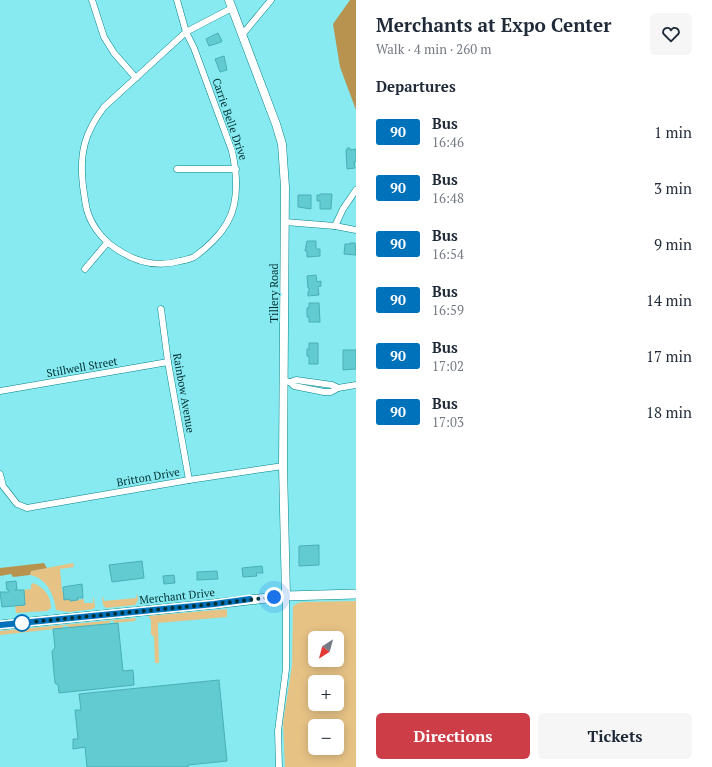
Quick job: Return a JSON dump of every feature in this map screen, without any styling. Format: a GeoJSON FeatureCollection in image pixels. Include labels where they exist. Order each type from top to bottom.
{"type":"FeatureCollection","features":[{"type":"Feature","properties":{"kind":"main road","name":"Merchant Drive"},"geometry":{"type":"LineString","coordinates":[[0,625],[286,596],[356,594]]}},
{"type":"Feature","properties":{"kind":"street"},"geometry":{"type":"LineString","coordinates":[[92,0],[104,37],[114,53],[136,78]]}},
{"type":"Feature","properties":{"kind":"street"},"geometry":{"type":"LineString","coordinates":[[177,0],[186,32]]}},
{"type":"Feature","properties":{"kind":"street","name":"Tillery Road"},"geometry":{"type":"LineString","coordinates":[[229,0],[276,124],[282,144],[285,222],[287,382],[283,466],[286,596]]}},
{"type":"Feature","properties":{"kind":"street"},"geometry":{"type":"LineString","coordinates":[[242,35],[271,0]]}},
{"type":"Feature","properties":{"kind":"street","name":"Carrie Belle Drive"},"geometry":{"type":"LineString","coordinates":[[186,32],[232,151],[236,169],[234,205],[228,221],[220,233],[207,247],[193,257],[168,265],[143,262],[123,254],[108,243],[97,231],[87,210],[82,178],[83,147],[94,120],[104,107],[186,32],[232,8]]}},
{"type":"Feature","properties":{"kind":"street"},"geometry":{"type":"LineString","coordinates":[[177,169],[236,169]]}},
{"type":"Feature","properties":{"kind":"street"},"geometry":{"type":"LineString","coordinates":[[335,226],[343,209],[356,190]]}},
{"type":"Feature","properties":{"kind":"street"},"geometry":{"type":"LineString","coordinates":[[285,222],[335,226],[356,230]]}},
{"type":"Feature","properties":{"kind":"street"},"geometry":{"type":"LineString","coordinates":[[85,269],[108,243]]}},
{"type":"Feature","properties":{"kind":"street","name":"Rainbow Avenue"},"geometry":{"type":"LineString","coordinates":[[161,309],[168,362],[189,480]]}},
{"type":"Feature","properties":{"kind":"street","name":"Stillwell Street"},"geometry":{"type":"LineString","coordinates":[[0,391],[168,362]]}},
{"type":"Feature","properties":{"kind":"street"},"geometry":{"type":"LineString","coordinates":[[287,382],[296,380],[338,388],[356,385]]}},
{"type":"Feature","properties":{"kind":"street","name":"Britton Drive"},"geometry":{"type":"LineString","coordinates":[[0,474],[3,486],[17,504],[27,508],[189,480],[283,466]]}},
{"type":"Feature","properties":{"kind":"street"},"geometry":{"type":"LineString","coordinates":[[279,767],[278,731],[286,669],[286,596]]}},
{"type":"Feature","properties":{"kind":"shaded area"},"geometry":{"type":"Polygon","coordinates":[[[350,0],[356,0],[356,110],[340,67],[333,24],[350,0]]]}},
{"type":"Feature","properties":{"kind":"shaded area"},"geometry":{"type":"Polygon","coordinates":[[[44,563],[47,568],[31,571],[30,575],[13,577],[11,574],[0,576],[0,568],[44,563]]]}},
{"type":"Feature","properties":{"kind":"shaded area"},"geometry":{"type":"Polygon","coordinates":[[[73,563],[74,567],[60,569],[64,599],[70,599],[71,601],[84,599],[84,603],[93,603],[94,598],[95,607],[93,609],[69,612],[56,610],[49,588],[41,580],[30,575],[31,571],[73,563]]]}},
{"type":"Feature","properties":{"kind":"shaded area"},"geometry":{"type":"Polygon","coordinates":[[[33,583],[46,592],[50,600],[51,608],[47,611],[16,613],[15,606],[25,605],[24,590],[31,589],[31,585],[33,583]]]}},
{"type":"Feature","properties":{"kind":"shaded area"},"geometry":{"type":"Polygon","coordinates":[[[137,593],[138,600],[135,605],[106,608],[103,605],[102,597],[104,601],[136,598],[137,593]]]}},
{"type":"Feature","properties":{"kind":"shaded area"},"geometry":{"type":"Polygon","coordinates":[[[356,601],[356,767],[285,767],[283,723],[292,665],[293,606],[298,603],[356,601]]]}},
{"type":"Feature","properties":{"kind":"shaded area"},"geometry":{"type":"Polygon","coordinates":[[[227,609],[227,617],[158,623],[159,663],[155,663],[154,637],[151,634],[151,620],[148,616],[227,609]]]}},
{"type":"Feature","properties":{"kind":"shaded area"},"geometry":{"type":"Polygon","coordinates":[[[136,618],[135,621],[114,623],[114,621],[110,621],[110,623],[68,628],[68,626],[63,626],[63,628],[0,635],[0,631],[136,618]]]}},
{"type":"Feature","properties":{"kind":"building"},"geometry":{"type":"Polygon","coordinates":[[[218,33],[222,41],[209,46],[206,39],[218,33]]]}},
{"type":"Feature","properties":{"kind":"building"},"geometry":{"type":"Polygon","coordinates":[[[224,56],[227,70],[220,72],[215,59],[224,56]]]}},
{"type":"Feature","properties":{"kind":"building"},"geometry":{"type":"Polygon","coordinates":[[[347,148],[350,148],[350,150],[356,149],[356,162],[354,162],[355,168],[347,169],[347,148]]]}},
{"type":"Feature","properties":{"kind":"building"},"geometry":{"type":"Polygon","coordinates":[[[332,194],[331,209],[320,209],[320,201],[317,201],[317,195],[332,194]]]}},
{"type":"Feature","properties":{"kind":"building"},"geometry":{"type":"Polygon","coordinates":[[[298,195],[311,195],[311,209],[298,207],[298,195]]]}},
{"type":"Feature","properties":{"kind":"building"},"geometry":{"type":"Polygon","coordinates":[[[307,241],[316,241],[316,249],[320,249],[320,256],[307,257],[307,251],[305,251],[307,241]]]}},
{"type":"Feature","properties":{"kind":"building"},"geometry":{"type":"Polygon","coordinates":[[[355,243],[356,255],[344,254],[345,244],[355,243]]]}},
{"type":"Feature","properties":{"kind":"building"},"geometry":{"type":"Polygon","coordinates":[[[316,275],[317,282],[321,281],[321,286],[318,287],[319,295],[308,296],[309,288],[307,276],[316,275]]]}},
{"type":"Feature","properties":{"kind":"building"},"geometry":{"type":"Polygon","coordinates":[[[309,303],[319,303],[320,322],[309,322],[309,317],[307,317],[307,308],[309,308],[309,303]]]}},
{"type":"Feature","properties":{"kind":"building"},"geometry":{"type":"Polygon","coordinates":[[[309,343],[318,343],[318,364],[309,364],[307,349],[309,349],[309,343]]]}},
{"type":"Feature","properties":{"kind":"building"},"geometry":{"type":"Polygon","coordinates":[[[343,350],[356,350],[356,369],[343,370],[343,350]]]}},
{"type":"Feature","properties":{"kind":"building"},"geometry":{"type":"Polygon","coordinates":[[[319,545],[319,565],[299,566],[299,546],[319,545]]]}},
{"type":"Feature","properties":{"kind":"building"},"geometry":{"type":"Polygon","coordinates":[[[142,561],[144,578],[112,582],[109,565],[142,561]]]}},
{"type":"Feature","properties":{"kind":"building"},"geometry":{"type":"Polygon","coordinates":[[[262,566],[263,573],[256,573],[257,576],[243,577],[242,568],[262,566]]]}},
{"type":"Feature","properties":{"kind":"building"},"geometry":{"type":"Polygon","coordinates":[[[217,571],[218,579],[197,580],[197,572],[217,571]]]}},
{"type":"Feature","properties":{"kind":"building"},"geometry":{"type":"Polygon","coordinates":[[[174,575],[175,583],[164,584],[163,576],[174,575]]]}},
{"type":"Feature","properties":{"kind":"building"},"geometry":{"type":"Polygon","coordinates":[[[16,581],[17,589],[15,590],[24,590],[25,605],[2,607],[0,592],[9,592],[9,590],[7,590],[6,582],[16,581]]]}},
{"type":"Feature","properties":{"kind":"building"},"geometry":{"type":"Polygon","coordinates":[[[82,584],[83,598],[77,598],[78,600],[70,601],[70,599],[64,600],[63,587],[82,584]]]}},
{"type":"Feature","properties":{"kind":"building"},"geometry":{"type":"Polygon","coordinates":[[[118,623],[123,671],[133,670],[134,685],[59,693],[58,685],[55,683],[52,651],[55,648],[53,629],[118,623]]]}},
{"type":"Feature","properties":{"kind":"building"},"geometry":{"type":"Polygon","coordinates":[[[219,680],[227,761],[188,765],[188,767],[87,767],[85,747],[73,749],[73,739],[78,739],[75,710],[81,710],[79,694],[219,680]]]}},
{"type":"Feature","properties":{"kind":"bus line","name":"90"},"geometry":{"type":"LineString","coordinates":[[0,625],[214,604],[250,599]]}},
{"type":"Feature","properties":{"kind":"route"},"geometry":{"type":"LineString","coordinates":[[22,623],[274,597]]}}]}
